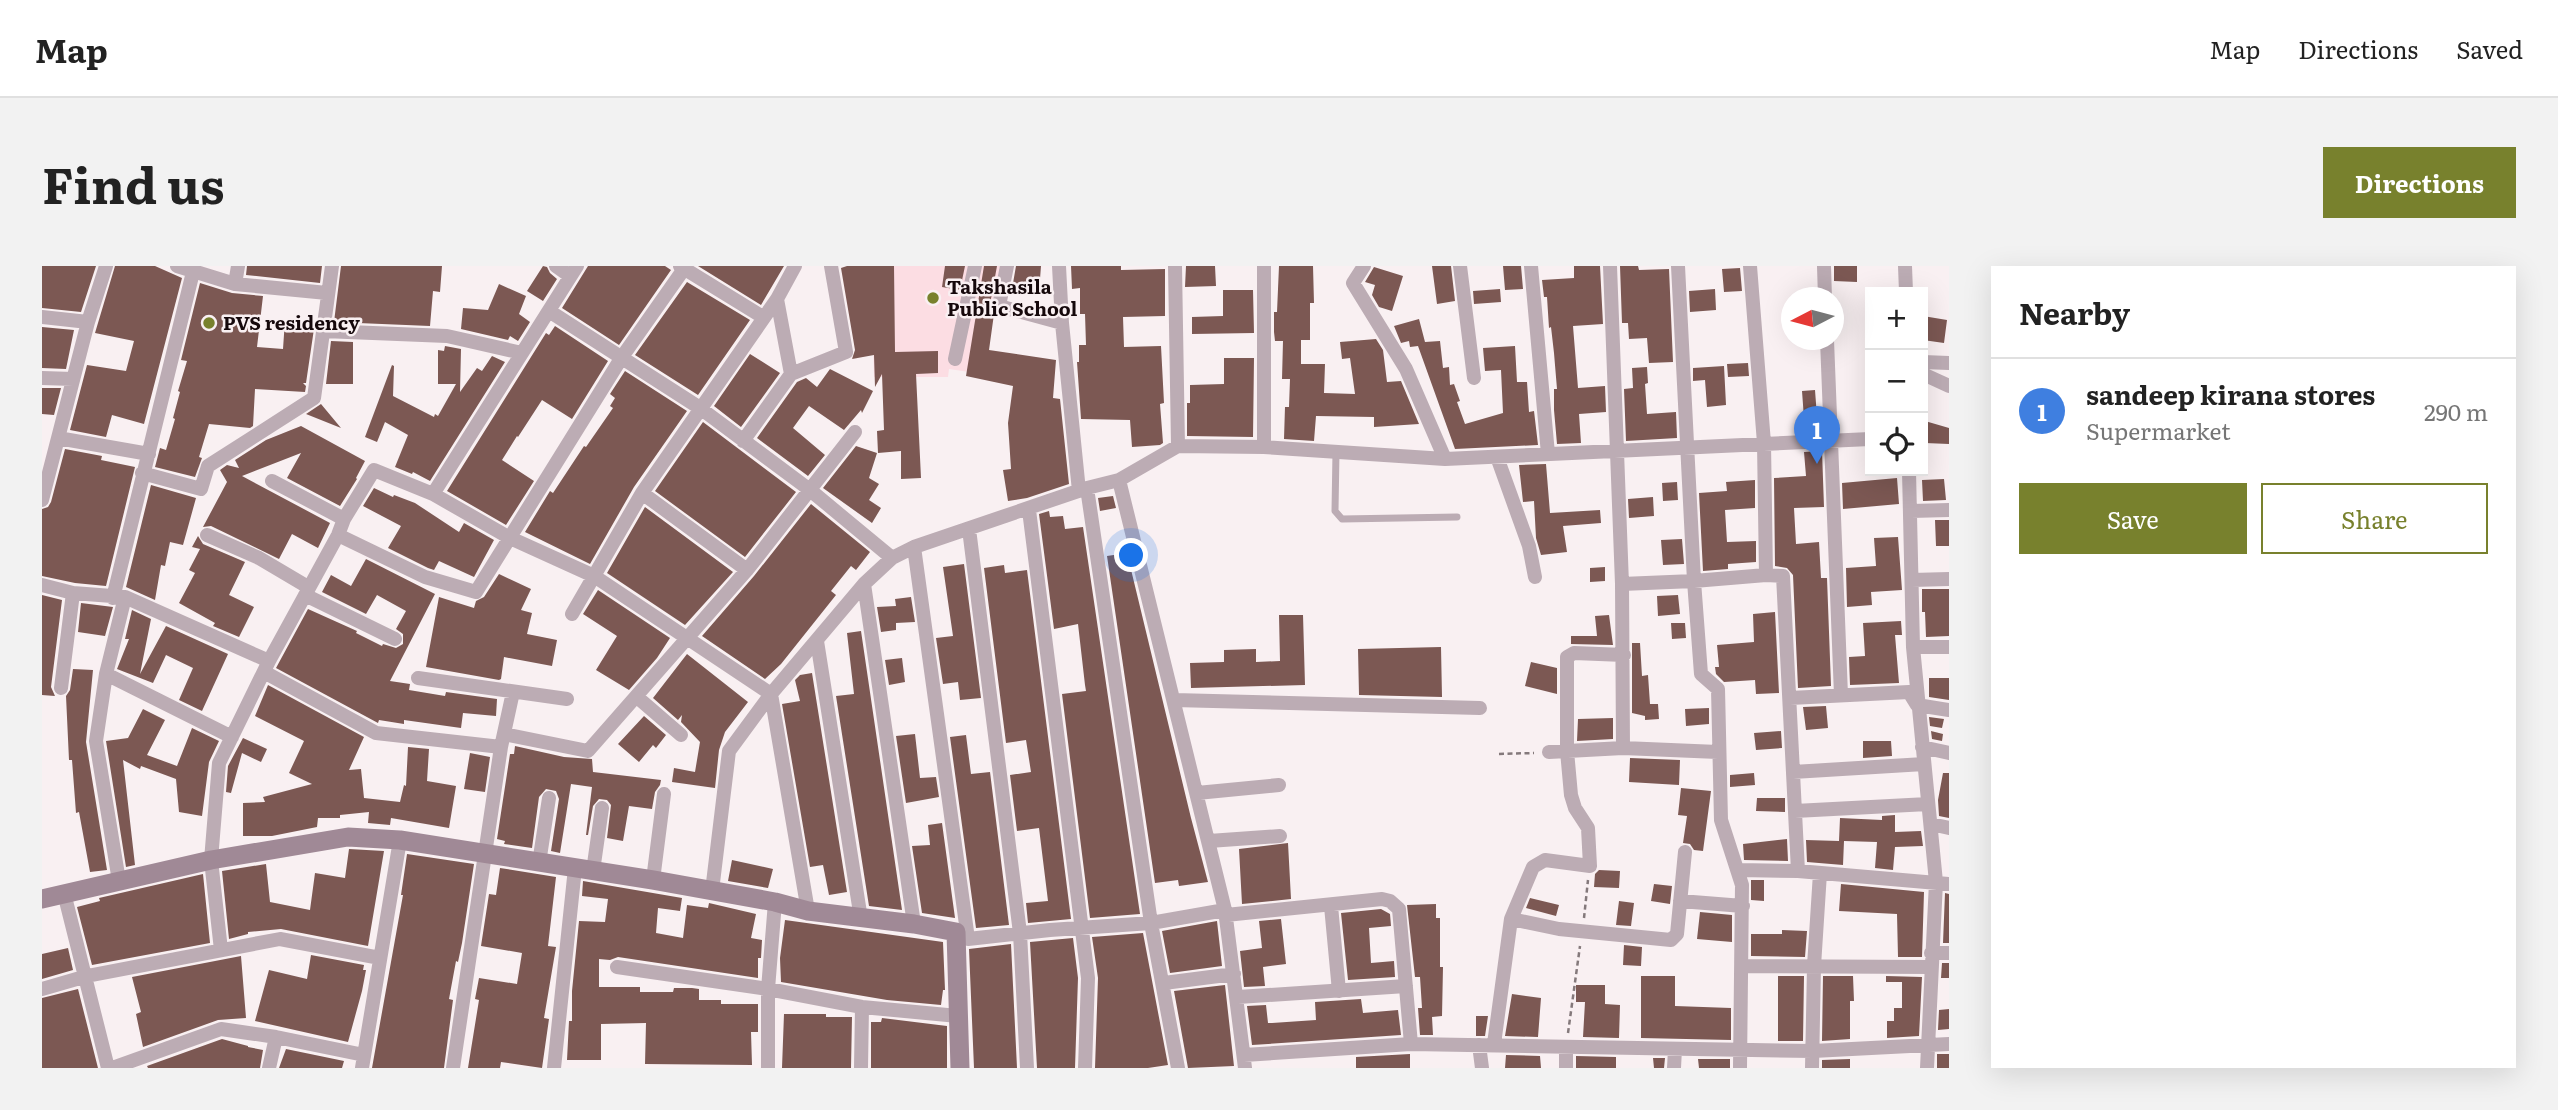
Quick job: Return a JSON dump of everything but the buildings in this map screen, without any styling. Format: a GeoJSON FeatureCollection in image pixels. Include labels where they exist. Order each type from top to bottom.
{"type":"FeatureCollection","features":[{"type":"Feature","properties":{"kind":"street"},"geometry":{"type":"LineString","coordinates":[[43,495],[88,321],[106,266]]}},
{"type":"Feature","properties":{"kind":"street"},"geometry":{"type":"LineString","coordinates":[[177,266],[235,284],[327,293]]}},
{"type":"Feature","properties":{"kind":"street"},"geometry":{"type":"LineString","coordinates":[[235,284],[238,266]]}},
{"type":"Feature","properties":{"kind":"street"},"geometry":{"type":"LineString","coordinates":[[142,473],[201,489],[208,466],[314,398],[332,266]]}},
{"type":"Feature","properties":{"kind":"street"},"geometry":{"type":"LineString","coordinates":[[433,494],[573,271],[556,266]]}},
{"type":"Feature","properties":{"kind":"street"},"geometry":{"type":"LineString","coordinates":[[572,614],[642,492],[777,299],[795,266]]}},
{"type":"Feature","properties":{"kind":"street"},"geometry":{"type":"LineString","coordinates":[[743,441],[792,374],[846,352],[831,266]]}},
{"type":"Feature","properties":{"kind":"street"},"geometry":{"type":"LineString","coordinates":[[954,359],[975,266]]}},
{"type":"Feature","properties":{"kind":"street"},"geometry":{"type":"LineString","coordinates":[[1007,266],[999,306],[1062,323]]}},
{"type":"Feature","properties":{"kind":"street"},"geometry":{"type":"LineString","coordinates":[[1059,266],[1062,323],[1083,490],[1151,923],[1178,1068]]}},
{"type":"Feature","properties":{"kind":"street"},"geometry":{"type":"LineString","coordinates":[[1175,266],[1178,446]]}},
{"type":"Feature","properties":{"kind":"street"},"geometry":{"type":"LineString","coordinates":[[1264,266],[1264,447]]}},
{"type":"Feature","properties":{"kind":"street"},"geometry":{"type":"LineString","coordinates":[[1364,266],[1353,283],[1406,369],[1445,459]]}},
{"type":"Feature","properties":{"kind":"street"},"geometry":{"type":"LineString","coordinates":[[1460,266],[1474,378]]}},
{"type":"Feature","properties":{"kind":"street"},"geometry":{"type":"LineString","coordinates":[[1531,266],[1548,454]]}},
{"type":"Feature","properties":{"kind":"street"},"geometry":{"type":"LineString","coordinates":[[1610,266],[1624,655],[1623,748]]}},
{"type":"Feature","properties":{"kind":"street"},"geometry":{"type":"LineString","coordinates":[[1678,266],[1701,674],[1718,689],[1721,820],[1739,870],[1743,906],[1740,1068]]}},
{"type":"Feature","properties":{"kind":"street"},"geometry":{"type":"LineString","coordinates":[[1750,266],[1764,443],[1766,575]]}},
{"type":"Feature","properties":{"kind":"street"},"geometry":{"type":"LineString","coordinates":[[1824,266],[1825,287]]}},
{"type":"Feature","properties":{"kind":"street"},"geometry":{"type":"LineString","coordinates":[[1905,266],[1906,287]]}},
{"type":"Feature","properties":{"kind":"street"},"geometry":{"type":"LineString","coordinates":[[338,535],[425,577],[476,592],[622,357],[683,267],[763,317]]}},
{"type":"Feature","properties":{"kind":"street"},"geometry":{"type":"LineString","coordinates":[[119,881],[96,741],[142,473],[149,454],[193,272]]}},
{"type":"Feature","properties":{"kind":"street"},"geometry":{"type":"LineString","coordinates":[[777,299],[792,374]]}},
{"type":"Feature","properties":{"kind":"street"},"geometry":{"type":"LineString","coordinates":[[549,311],[700,408],[810,490],[892,558]]}},
{"type":"Feature","properties":{"kind":"street"},"geometry":{"type":"LineString","coordinates":[[42,317],[88,321]]}},
{"type":"Feature","properties":{"kind":"street"},"geometry":{"type":"LineString","coordinates":[[323,331],[447,336],[522,353]]}},
{"type":"Feature","properties":{"kind":"street"},"geometry":{"type":"LineString","coordinates":[[1826,350],[1841,695]]}},
{"type":"Feature","properties":{"kind":"street"},"geometry":{"type":"LineString","coordinates":[[1928,362],[1949,363]]}},
{"type":"Feature","properties":{"kind":"street"},"geometry":{"type":"LineString","coordinates":[[1928,376],[1949,386]]}},
{"type":"Feature","properties":{"kind":"street"},"geometry":{"type":"LineString","coordinates":[[42,378],[73,379]]}},
{"type":"Feature","properties":{"kind":"street"},"geometry":{"type":"LineString","coordinates":[[42,585],[73,593],[119,598],[266,666],[376,733],[503,741],[588,751],[747,570],[855,432]]}},
{"type":"Feature","properties":{"kind":"street"},"geometry":{"type":"LineString","coordinates":[[58,438],[149,454]]}},
{"type":"Feature","properties":{"kind":"street"},"geometry":{"type":"LineString","coordinates":[[712,891],[729,751],[771,694],[864,584],[892,558],[914,547],[1119,480],[1178,446],[1264,447],[1445,459],[1865,439]]}},
{"type":"Feature","properties":{"kind":"street"},"geometry":{"type":"LineString","coordinates":[[1497,457],[1529,546],[1535,577]]}},
{"type":"Feature","properties":{"kind":"street"},"geometry":{"type":"LineString","coordinates":[[221,950],[211,860],[219,763],[266,666],[338,535],[344,519],[374,470],[433,494],[510,538],[594,576],[771,694],[808,911]]}},
{"type":"Feature","properties":{"kind":"street"},"geometry":{"type":"LineString","coordinates":[[1909,476],[1917,705],[1928,804],[1942,883],[1931,960],[1927,1068]]}},
{"type":"Feature","properties":{"kind":"street"},"geometry":{"type":"LineString","coordinates":[[1119,480],[1226,912],[1245,1062],[1411,1044],[1813,1051],[1949,1044]]}},
{"type":"Feature","properties":{"kind":"street"},"geometry":{"type":"LineString","coordinates":[[272,481],[344,519]]}},
{"type":"Feature","properties":{"kind":"street"},"geometry":{"type":"LineString","coordinates":[[642,492],[747,570]]}},
{"type":"Feature","properties":{"kind":"street"},"geometry":{"type":"LineString","coordinates":[[1029,510],[1088,978],[1085,1068]]}},
{"type":"Feature","properties":{"kind":"street"},"geometry":{"type":"LineString","coordinates":[[1911,511],[1949,510]]}},
{"type":"Feature","properties":{"kind":"street"},"geometry":{"type":"LineString","coordinates":[[969,529],[1020,933],[1027,1068]]}},
{"type":"Feature","properties":{"kind":"street"},"geometry":{"type":"LineString","coordinates":[[206,535],[258,558],[306,591],[395,639]]}},
{"type":"Feature","properties":{"kind":"street"},"geometry":{"type":"LineString","coordinates":[[914,547],[962,936],[958,1016],[960,1068]]}},
{"type":"Feature","properties":{"kind":"street"},"geometry":{"type":"LineString","coordinates":[[1622,584],[1783,576],[1798,871]]}},
{"type":"Feature","properties":{"kind":"street"},"geometry":{"type":"LineString","coordinates":[[1912,580],[1949,579]]}},
{"type":"Feature","properties":{"kind":"street"},"geometry":{"type":"LineString","coordinates":[[864,584],[914,924]]}},
{"type":"Feature","properties":{"kind":"street"},"geometry":{"type":"LineString","coordinates":[[61,688],[73,593]]}},
{"type":"Feature","properties":{"kind":"street"},"geometry":{"type":"LineString","coordinates":[[817,641],[861,919]]}},
{"type":"Feature","properties":{"kind":"street"},"geometry":{"type":"LineString","coordinates":[[1913,647],[1949,647]]}},
{"type":"Feature","properties":{"kind":"street"},"geometry":{"type":"LineString","coordinates":[[1494,1044],[1511,919],[1533,867],[1545,860],[1590,866],[1588,828],[1573,803],[1567,751],[1567,657],[1574,653],[1624,655]]}},
{"type":"Feature","properties":{"kind":"street"},"geometry":{"type":"LineString","coordinates":[[106,674],[232,737]]}},
{"type":"Feature","properties":{"kind":"street"},"geometry":{"type":"LineString","coordinates":[[418,678],[566,699]]}},
{"type":"Feature","properties":{"kind":"street"},"geometry":{"type":"LineString","coordinates":[[453,1068],[484,854],[513,692]]}},
{"type":"Feature","properties":{"kind":"street"},"geometry":{"type":"LineString","coordinates":[[1790,698],[1909,692],[1917,705],[1949,710]]}},
{"type":"Feature","properties":{"kind":"street"},"geometry":{"type":"LineString","coordinates":[[637,697],[681,735]]}},
{"type":"Feature","properties":{"kind":"street"},"geometry":{"type":"LineString","coordinates":[[1174,700],[1480,708]]}},
{"type":"Feature","properties":{"kind":"street"},"geometry":{"type":"LineString","coordinates":[[1922,747],[1949,753]]}},
{"type":"Feature","properties":{"kind":"street"},"geometry":{"type":"LineString","coordinates":[[1549,752],[1623,748],[1718,752]]}},
{"type":"Feature","properties":{"kind":"street"},"geometry":{"type":"LineString","coordinates":[[1793,772],[1924,764]]}},
{"type":"Feature","properties":{"kind":"street"},"geometry":{"type":"LineString","coordinates":[[1197,793],[1279,785]]}},
{"type":"Feature","properties":{"kind":"street"},"geometry":{"type":"LineString","coordinates":[[653,880],[664,794]]}},
{"type":"Feature","properties":{"kind":"street"},"geometry":{"type":"LineString","coordinates":[[539,863],[549,798]]}},
{"type":"Feature","properties":{"kind":"street"},"geometry":{"type":"LineString","coordinates":[[1795,811],[1928,804]]}},
{"type":"Feature","properties":{"kind":"street"},"geometry":{"type":"LineString","coordinates":[[554,1068],[584,869],[603,808]]}},
{"type":"Feature","properties":{"kind":"street"},"geometry":{"type":"LineString","coordinates":[[1931,824],[1949,828]]}},
{"type":"Feature","properties":{"kind":"street"},"geometry":{"type":"LineString","coordinates":[[1209,841],[1280,836]]}},
{"type":"Feature","properties":{"kind":"street"},"geometry":{"type":"LineString","coordinates":[[42,899],[211,860],[348,838],[400,841],[653,880],[775,902],[808,911],[914,924],[962,936],[1151,923],[1226,912],[1331,906],[1382,899],[1397,905],[1411,1044]]}},
{"type":"Feature","properties":{"kind":"street"},"geometry":{"type":"LineString","coordinates":[[64,893],[110,1068],[221,1029],[276,1037],[363,1061],[400,841]]}},
{"type":"Feature","properties":{"kind":"street"},"geometry":{"type":"LineString","coordinates":[[1511,919],[1559,929],[1671,940],[1677,934],[1685,852]]}},
{"type":"Feature","properties":{"kind":"street"},"geometry":{"type":"LineString","coordinates":[[1739,870],[1798,871],[1942,883]]}},
{"type":"Feature","properties":{"kind":"street"},"geometry":{"type":"LineString","coordinates":[[1812,1068],[1814,966],[1820,873]]}},
{"type":"Feature","properties":{"kind":"street"},"geometry":{"type":"LineString","coordinates":[[1680,901],[1743,906]]}},
{"type":"Feature","properties":{"kind":"street"},"geometry":{"type":"LineString","coordinates":[[768,1068],[768,989],[775,902]]}},
{"type":"Feature","properties":{"kind":"street"},"geometry":{"type":"LineString","coordinates":[[1331,906],[1339,991]]}},
{"type":"Feature","properties":{"kind":"street"},"geometry":{"type":"LineString","coordinates":[[42,989],[87,976],[281,939],[380,958]]}},
{"type":"Feature","properties":{"kind":"street"},"geometry":{"type":"LineString","coordinates":[[1742,966],[1814,966],[1931,960],[1949,953]]}},
{"type":"Feature","properties":{"kind":"street"},"geometry":{"type":"LineString","coordinates":[[617,967],[768,989],[862,1007],[958,1016]]}},
{"type":"Feature","properties":{"kind":"street"},"geometry":{"type":"LineString","coordinates":[[1164,983],[1234,974]]}},
{"type":"Feature","properties":{"kind":"street"},"geometry":{"type":"LineString","coordinates":[[1238,997],[1406,986]]}},
{"type":"Feature","properties":{"kind":"street"},"geometry":{"type":"LineString","coordinates":[[861,1068],[862,1007]]}},
{"type":"Feature","properties":{"kind":"street"},"geometry":{"type":"LineString","coordinates":[[269,1068],[276,1037]]}},
{"type":"Feature","properties":{"kind":"street"},"geometry":{"type":"LineString","coordinates":[[1479,1045],[1482,1068]]}},
{"type":"Feature","properties":{"kind":"street"},"geometry":{"type":"LineString","coordinates":[[1566,1047],[1566,1068]]}},
{"type":"Feature","properties":{"kind":"street"},"geometry":{"type":"LineString","coordinates":[[1674,1068],[1675,1049]]}},
{"type":"Feature","properties":{"kind":"lane"},"geometry":{"type":"LineString","coordinates":[[1336,452],[1335,511],[1342,519],[1457,517]]}},
{"type":"Feature","properties":{"kind":"path"},"geometry":{"type":"LineString","coordinates":[[1499,754],[1549,752]]}},
{"type":"Feature","properties":{"kind":"path"},"geometry":{"type":"LineString","coordinates":[[1566,1047],[1590,866]]}},
{"type":"Feature","properties":{"kind":"shaded area","name":"Takshasila Public School"},"geometry":{"type":"Polygon","coordinates":[[[871,266],[1000,266],[987,329],[983,374],[949,369],[948,377],[874,377],[871,266]]]}},
{"type":"Feature","properties":{"kind":"place","name":"Takshasila Public School"},"geometry":{"type":"Point","coordinates":[933,298]}},
{"type":"Feature","properties":{"kind":"place","name":"PVS residency"},"geometry":{"type":"Point","coordinates":[209,323]}},
{"type":"Feature","properties":{"kind":"place","name":"sandeep kirana stores"},"geometry":{"type":"Point","coordinates":[1817,464]}}]}
